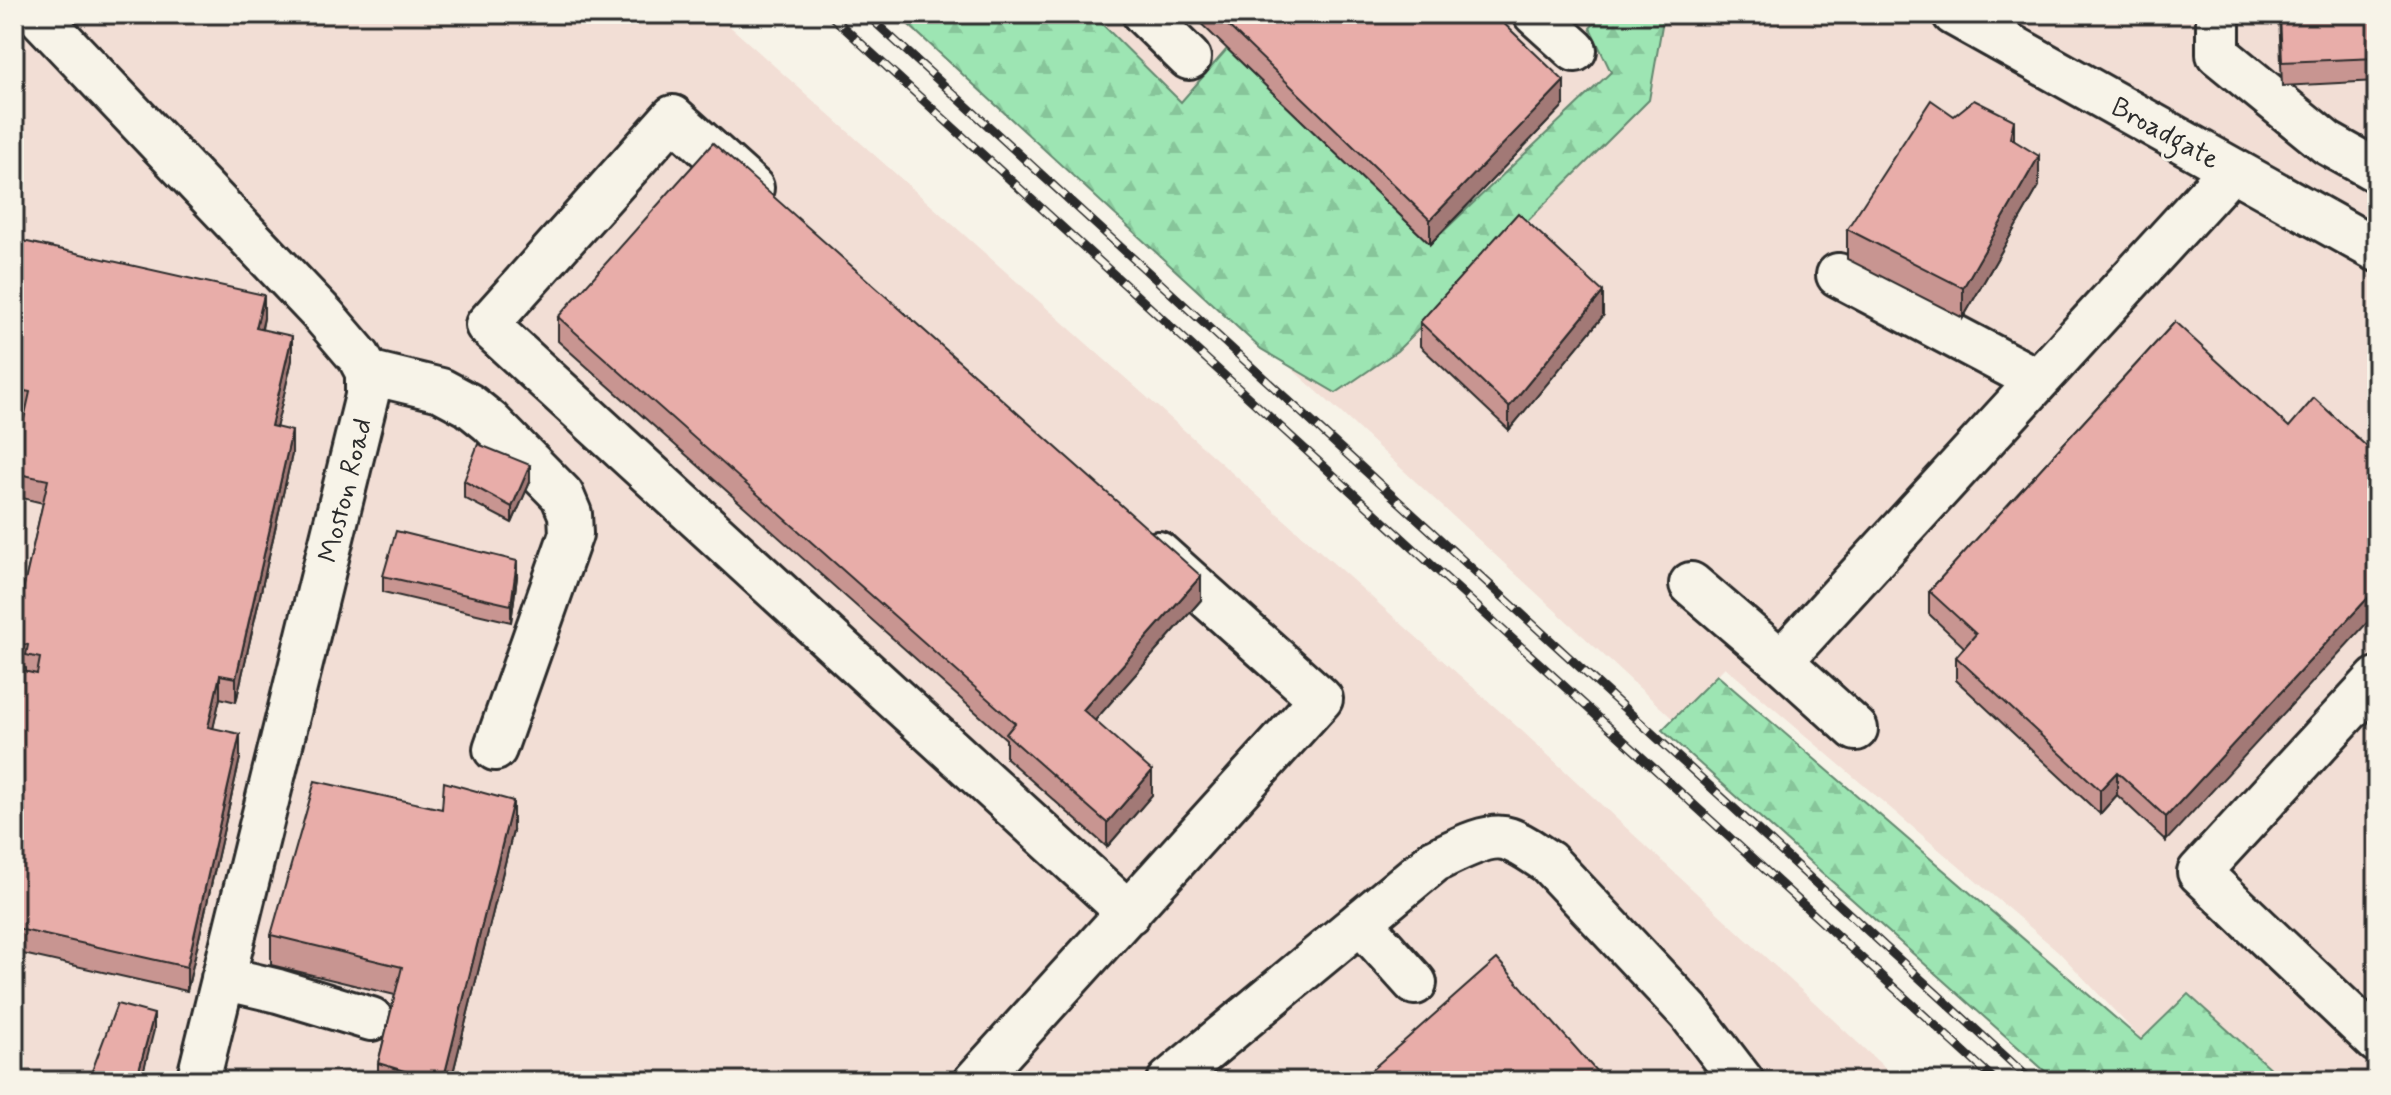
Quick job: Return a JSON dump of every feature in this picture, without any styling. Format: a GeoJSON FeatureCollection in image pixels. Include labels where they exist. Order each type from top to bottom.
{"type":"FeatureCollection","features":[{"type":"Feature","properties":{"kind":"street"},"geometry":{"type":"LineString","coordinates":[[37,14],[324,316],[359,357],[367,372],[441,390],[469,405],[562,495],[570,514],[571,534],[495,749]]}},
{"type":"Feature","properties":{"kind":"street"},"geometry":{"type":"LineString","coordinates":[[1144,14],[1189,58]]}},
{"type":"Feature","properties":{"kind":"street"},"geometry":{"type":"LineString","coordinates":[[1535,14],[1575,50]]}},
{"type":"Feature","properties":{"kind":"street","name":"Broadgate"},"geometry":{"type":"LineString","coordinates":[[1954,14],[2377,250]]}},
{"type":"Feature","properties":{"kind":"street"},"geometry":{"type":"LineString","coordinates":[[2218,14],[2218,54],[2327,143],[2377,171]]}},
{"type":"Feature","properties":{"kind":"street"},"geometry":{"type":"LineString","coordinates":[[779,213],[673,117],[487,325],[1129,913]]}},
{"type":"Feature","properties":{"kind":"street"},"geometry":{"type":"LineString","coordinates":[[1781,661],[2232,169]]}},
{"type":"Feature","properties":{"kind":"street"},"geometry":{"type":"LineString","coordinates":[[1838,275],[2037,380]]}},
{"type":"Feature","properties":{"kind":"street","name":"Moston Road"},"geometry":{"type":"LineString","coordinates":[[198,1081],[367,396],[367,372]]}},
{"type":"Feature","properties":{"kind":"street"},"geometry":{"type":"LineString","coordinates":[[975,1081],[1321,699],[1133,530]]}},
{"type":"Feature","properties":{"kind":"street"},"geometry":{"type":"LineString","coordinates":[[1691,584],[1856,729]]}},
{"type":"Feature","properties":{"kind":"street"},"geometry":{"type":"LineString","coordinates":[[2377,679],[2199,872],[2377,1041]]}},
{"type":"Feature","properties":{"kind":"street"},"geometry":{"type":"LineString","coordinates":[[1169,1081],[1434,861],[1470,843],[1504,837],[1548,862],[1689,1012],[1742,1081]]}},
{"type":"Feature","properties":{"kind":"street"},"geometry":{"type":"LineString","coordinates":[[1361,923],[1415,983]]}},
{"type":"Feature","properties":{"kind":"street"},"geometry":{"type":"LineString","coordinates":[[223,978],[371,1019]]}},
{"type":"Feature","properties":{"kind":"shaded area"},"geometry":{"type":"Polygon","coordinates":[[[14,14],[716,14],[1522,731],[1899,1081],[14,1081],[14,14]]]}},
{"type":"Feature","properties":{"kind":"shaded area"},"geometry":{"type":"Polygon","coordinates":[[[894,14],[2377,14],[2377,1081],[2250,1081],[2142,1040],[2058,951],[1725,667],[1673,719],[1339,411],[894,14]]]}},
{"type":"Feature","properties":{"kind":"green space"},"geometry":{"type":"Polygon","coordinates":[[[897,14],[1092,14],[1181,102],[1227,49],[1430,244],[1611,72],[1590,28],[1602,14],[1664,14],[1649,100],[1397,351],[1336,393],[1261,349],[897,14]]]}},
{"type":"Feature","properties":{"kind":"green space"},"geometry":{"type":"Polygon","coordinates":[[[1717,675],[2141,1040],[2188,994],[2284,1081],[2056,1081],[1662,730],[1717,675]]]}},
{"type":"Feature","properties":{"kind":"building"},"geometry":{"type":"Polygon","coordinates":[[[1216,14],[1494,14],[1564,81],[1430,220],[1216,14]]]}},
{"type":"Feature","properties":{"kind":"building"},"geometry":{"type":"Polygon","coordinates":[[[2280,14],[2377,14],[2377,58],[2282,62],[2280,14]]]}},
{"type":"Feature","properties":{"kind":"building"},"geometry":{"type":"Polygon","coordinates":[[[1931,100],[1954,116],[1974,100],[2014,120],[2010,138],[2039,156],[1963,288],[1847,229],[1931,100]]]}},
{"type":"Feature","properties":{"kind":"building"},"geometry":{"type":"Polygon","coordinates":[[[713,143],[1201,576],[1083,710],[1152,771],[1107,823],[1006,734],[1015,723],[558,317],[713,143]]]}},
{"type":"Feature","properties":{"kind":"building"},"geometry":{"type":"Polygon","coordinates":[[[1518,213],[1603,292],[1509,407],[1420,322],[1518,213]]]}},
{"type":"Feature","properties":{"kind":"building"},"geometry":{"type":"Polygon","coordinates":[[[14,239],[264,295],[256,328],[292,336],[271,426],[292,431],[236,678],[220,675],[208,727],[240,734],[187,967],[14,928],[14,669],[37,674],[40,658],[26,655],[28,645],[14,642],[14,630],[48,480],[14,473],[30,392],[14,389],[14,239]]]}},
{"type":"Feature","properties":{"kind":"building"},"geometry":{"type":"Polygon","coordinates":[[[2175,322],[2289,427],[2314,398],[2377,456],[2377,588],[2166,817],[2117,772],[2100,790],[1956,657],[1976,634],[1929,591],[2175,322]]]}},
{"type":"Feature","properties":{"kind":"building"},"geometry":{"type":"Polygon","coordinates":[[[478,444],[530,465],[512,507],[464,481],[478,444]]]}},
{"type":"Feature","properties":{"kind":"building"},"geometry":{"type":"Polygon","coordinates":[[[396,531],[517,561],[511,605],[383,576],[396,531]]]}},
{"type":"Feature","properties":{"kind":"building"},"geometry":{"type":"Polygon","coordinates":[[[315,781],[442,809],[444,782],[513,801],[443,1081],[378,1063],[402,967],[271,935],[315,781]]]}},
{"type":"Feature","properties":{"kind":"building"},"geometry":{"type":"Polygon","coordinates":[[[1497,959],[1605,1081],[1359,1081],[1497,959]]]}},
{"type":"Feature","properties":{"kind":"building"},"geometry":{"type":"Polygon","coordinates":[[[117,1004],[154,1014],[136,1081],[94,1081],[89,1079],[117,1004]]]}},
{"type":"Feature","properties":{"kind":"railway"},"geometry":{"type":"LineString","coordinates":[[829,14],[1996,1081]]}},
{"type":"Feature","properties":{"kind":"railway"},"geometry":{"type":"LineString","coordinates":[[866,14],[2032,1081]]}}]}
